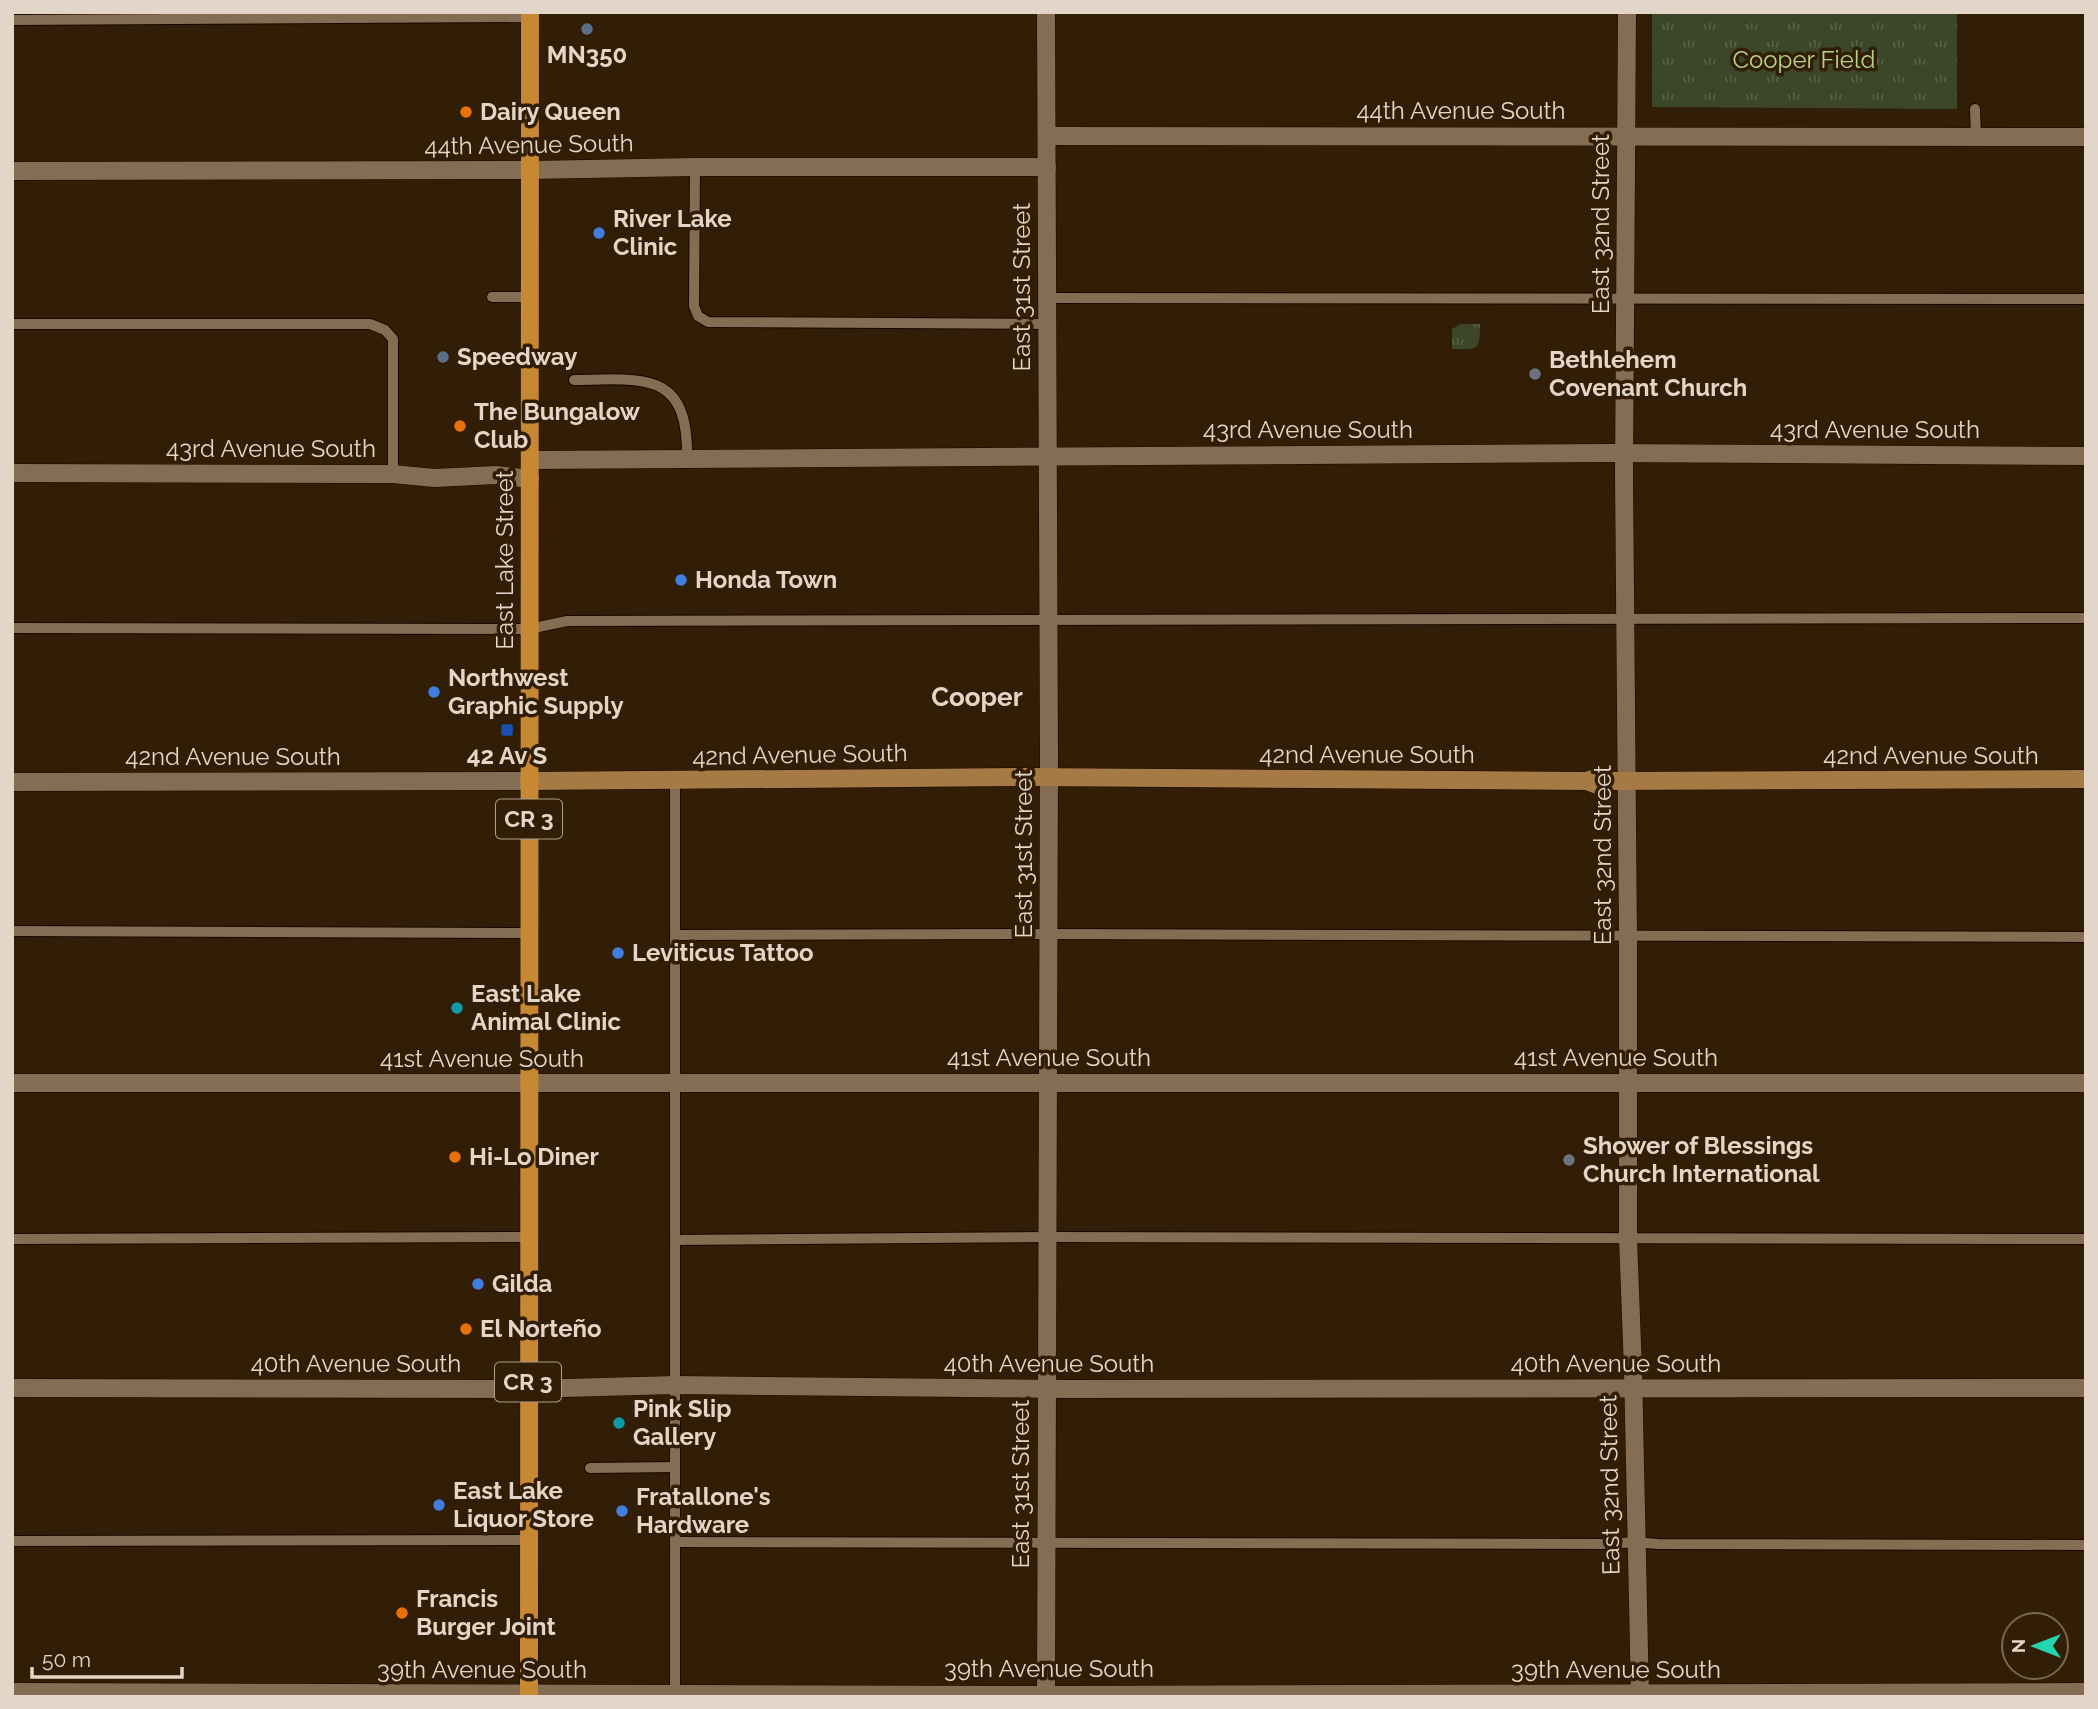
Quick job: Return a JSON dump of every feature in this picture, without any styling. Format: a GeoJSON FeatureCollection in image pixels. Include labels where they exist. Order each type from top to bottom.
{"type":"FeatureCollection","features":[{"type":"Feature","properties":{"kind":"main road","name":"East Lake Street"},"geometry":{"type":"LineString","coordinates":[[529,1696],[530,15]]}},
{"type":"Feature","properties":{"kind":"street","name":"East 31st Street"},"geometry":{"type":"LineString","coordinates":[[1046,12],[1049,621],[1046,1695]]}},
{"type":"Feature","properties":{"kind":"street","name":"East 32nd Street"},"geometry":{"type":"LineString","coordinates":[[1627,12],[1624,453],[1628,1238],[1640,1696]]}},
{"type":"Feature","properties":{"kind":"street","name":"44th Avenue South"},"geometry":{"type":"LineString","coordinates":[[1047,136],[2086,137]]}},
{"type":"Feature","properties":{"kind":"street","name":"44th Avenue South"},"geometry":{"type":"LineString","coordinates":[[12,171],[1047,167]]}},
{"type":"Feature","properties":{"kind":"street","name":"43rd Avenue South"},"geometry":{"type":"LineString","coordinates":[[530,460],[1624,453],[2086,456]]}},
{"type":"Feature","properties":{"kind":"street","name":"43rd Avenue South"},"geometry":{"type":"LineString","coordinates":[[12,473],[393,474],[435,478],[496,475],[530,479]]}},
{"type":"Feature","properties":{"kind":"street","name":"42nd Avenue South"},"geometry":{"type":"LineString","coordinates":[[12,782],[1049,778],[1587,781],[1600,786],[1608,781],[2086,779]]}},
{"type":"Feature","properties":{"kind":"street","name":"41st Avenue South"},"geometry":{"type":"LineString","coordinates":[[12,1083],[2086,1083]]}},
{"type":"Feature","properties":{"kind":"street","name":"40th Avenue South"},"geometry":{"type":"LineString","coordinates":[[12,1388],[528,1389],[675,1385],[1046,1389],[2086,1388]]}},
{"type":"Feature","properties":{"kind":"street","name":"39th Avenue South"},"geometry":{"type":"LineString","coordinates":[[12,1692],[529,1696],[1640,1696],[2086,1692]]}},
{"type":"Feature","properties":{"kind":"lane"},"geometry":{"type":"LineString","coordinates":[[12,20],[530,15]]}},
{"type":"Feature","properties":{"kind":"lane"},"geometry":{"type":"LineString","coordinates":[[1975,109],[1976,136]]}},
{"type":"Feature","properties":{"kind":"lane"},"geometry":{"type":"LineString","coordinates":[[695,167],[694,306],[698,316],[708,322],[1046,324]]}},
{"type":"Feature","properties":{"kind":"lane"},"geometry":{"type":"LineString","coordinates":[[492,297],[530,296]]}},
{"type":"Feature","properties":{"kind":"lane"},"geometry":{"type":"LineString","coordinates":[[1046,298],[2086,299]]}},
{"type":"Feature","properties":{"kind":"lane"},"geometry":{"type":"LineString","coordinates":[[12,324],[370,324],[385,330],[393,339],[393,474]]}},
{"type":"Feature","properties":{"kind":"lane"},"geometry":{"type":"LineString","coordinates":[[574,380],[630,379],[652,383],[671,393],[681,407],[688,435],[687,459]]}},
{"type":"Feature","properties":{"kind":"lane"},"geometry":{"type":"LineString","coordinates":[[12,628],[529,629],[567,621],[2086,618]]}},
{"type":"Feature","properties":{"kind":"lane"},"geometry":{"type":"LineString","coordinates":[[676,780],[676,1695]]}},
{"type":"Feature","properties":{"kind":"lane"},"geometry":{"type":"LineString","coordinates":[[12,932],[530,933]]}},
{"type":"Feature","properties":{"kind":"lane"},"geometry":{"type":"LineString","coordinates":[[675,935],[2086,937]]}},
{"type":"Feature","properties":{"kind":"lane"},"geometry":{"type":"LineString","coordinates":[[12,1239],[530,1237]]}},
{"type":"Feature","properties":{"kind":"lane"},"geometry":{"type":"LineString","coordinates":[[675,1240],[1047,1237],[2086,1239]]}},
{"type":"Feature","properties":{"kind":"lane"},"geometry":{"type":"LineString","coordinates":[[590,1468],[675,1467]]}},
{"type":"Feature","properties":{"kind":"lane"},"geometry":{"type":"LineString","coordinates":[[12,1541],[529,1541]]}},
{"type":"Feature","properties":{"kind":"lane"},"geometry":{"type":"LineString","coordinates":[[676,1542],[2086,1545]]}},
{"type":"Feature","properties":{"kind":"green space","name":"Cooper Field"},"geometry":{"type":"Polygon","coordinates":[[[1652,12],[1957,12],[1957,109],[1652,107],[1652,12]]]}},
{"type":"Feature","properties":{"kind":"green space"},"geometry":{"type":"Polygon","coordinates":[[[1461,324],[1480,324],[1476,347],[1452,349],[1452,329],[1461,324]]]}},
{"type":"Feature","properties":{"kind":"place","name":"MN350"},"geometry":{"type":"Point","coordinates":[587,29]}},
{"type":"Feature","properties":{"kind":"place","name":"Dairy Queen"},"geometry":{"type":"Point","coordinates":[466,112]}},
{"type":"Feature","properties":{"kind":"place","name":"River Lake Clinic"},"geometry":{"type":"Point","coordinates":[599,233]}},
{"type":"Feature","properties":{"kind":"place","name":"Speedway"},"geometry":{"type":"Point","coordinates":[443,357]}},
{"type":"Feature","properties":{"kind":"place","name":"Bethlehem Covenant Church"},"geometry":{"type":"Point","coordinates":[1535,374]}},
{"type":"Feature","properties":{"kind":"place","name":"The Bungalow Club"},"geometry":{"type":"Point","coordinates":[460,426]}},
{"type":"Feature","properties":{"kind":"place","name":"Honda Town"},"geometry":{"type":"Point","coordinates":[681,580]}},
{"type":"Feature","properties":{"kind":"place","name":"Northwest Graphic Supply"},"geometry":{"type":"Point","coordinates":[434,692]}},
{"type":"Feature","properties":{"kind":"place","name":"42 Av S"},"geometry":{"type":"Point","coordinates":[507,730]}},
{"type":"Feature","properties":{"kind":"place","name":"Leviticus Tattoo"},"geometry":{"type":"Point","coordinates":[618,953]}},
{"type":"Feature","properties":{"kind":"place","name":"East Lake Animal Clinic"},"geometry":{"type":"Point","coordinates":[457,1008]}},
{"type":"Feature","properties":{"kind":"place","name":"Hi-Lo Diner"},"geometry":{"type":"Point","coordinates":[455,1157]}},
{"type":"Feature","properties":{"kind":"place","name":"Shower of Blessings Church International"},"geometry":{"type":"Point","coordinates":[1569,1160]}},
{"type":"Feature","properties":{"kind":"place","name":"Gilda"},"geometry":{"type":"Point","coordinates":[478,1284]}},
{"type":"Feature","properties":{"kind":"place","name":"El Norteño"},"geometry":{"type":"Point","coordinates":[466,1329]}},
{"type":"Feature","properties":{"kind":"place","name":"Pink Slip Gallery"},"geometry":{"type":"Point","coordinates":[619,1423]}},
{"type":"Feature","properties":{"kind":"place","name":"East Lake Liquor Store"},"geometry":{"type":"Point","coordinates":[439,1505]}},
{"type":"Feature","properties":{"kind":"place","name":"Fratallone's Hardware"},"geometry":{"type":"Point","coordinates":[622,1511]}},
{"type":"Feature","properties":{"kind":"place","name":"Francis Burger Joint"},"geometry":{"type":"Point","coordinates":[402,1613]}},
{"type":"Feature","properties":{"kind":"district","name":"Cooper"},"geometry":{"type":"Point","coordinates":[977,697]}}]}
